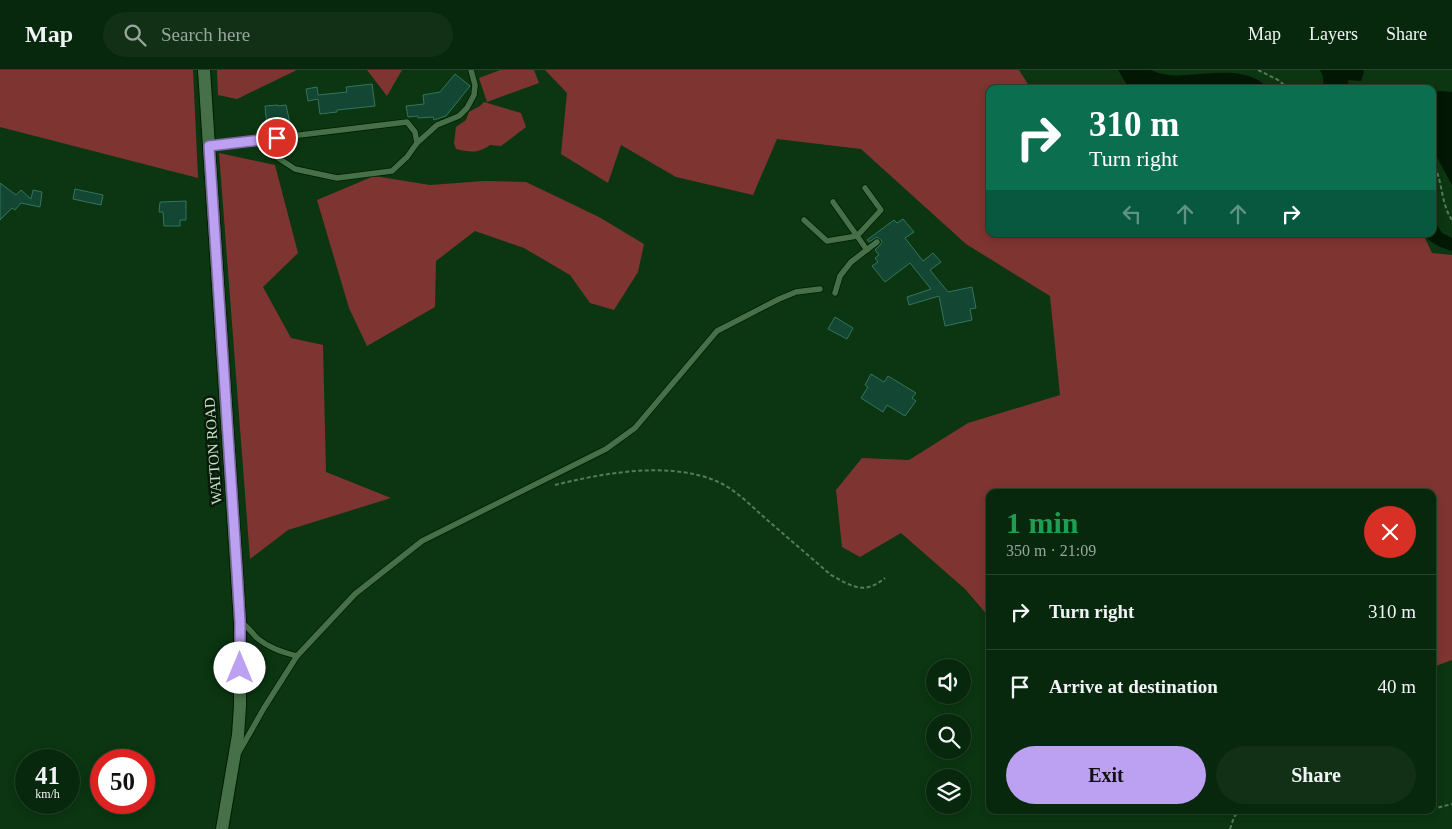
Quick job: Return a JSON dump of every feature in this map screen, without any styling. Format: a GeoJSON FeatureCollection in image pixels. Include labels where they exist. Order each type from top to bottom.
{"type":"FeatureCollection","features":[{"type":"Feature","properties":{"kind":"main road","name":"WATTON ROAD"},"geometry":{"type":"LineString","coordinates":[[204,70],[240,622],[240,706],[234,760],[222,829]]}},
{"type":"Feature","properties":{"kind":"lane"},"geometry":{"type":"LineString","coordinates":[[259,140],[266,150],[295,169],[337,178],[392,170],[407,157],[417,143],[437,124],[459,116],[467,108],[474,95],[475,85],[471,70]]}},
{"type":"Feature","properties":{"kind":"lane"},"geometry":{"type":"LineString","coordinates":[[209,146],[407,122],[415,132],[417,143]]}},
{"type":"Feature","properties":{"kind":"lane"},"geometry":{"type":"LineString","coordinates":[[804,220],[827,241],[857,236],[881,210],[865,188]]}},
{"type":"Feature","properties":{"kind":"lane"},"geometry":{"type":"LineString","coordinates":[[833,202],[866,250]]}},
{"type":"Feature","properties":{"kind":"lane"},"geometry":{"type":"LineString","coordinates":[[835,293],[840,276],[851,262],[878,242]]}},
{"type":"Feature","properties":{"kind":"lane"},"geometry":{"type":"LineString","coordinates":[[234,760],[297,656],[355,594],[422,541],[606,450],[635,428],[717,331],[796,292],[820,289]]}},
{"type":"Feature","properties":{"kind":"lane"},"geometry":{"type":"LineString","coordinates":[[240,622],[246,625],[257,638],[276,651],[297,656]]}},
{"type":"Feature","properties":{"kind":"path"},"geometry":{"type":"LineString","coordinates":[[1258,70],[1284,85]]}},
{"type":"Feature","properties":{"kind":"path"},"geometry":{"type":"LineString","coordinates":[[1436,168],[1439,174],[1447,212],[1452,220]]}},
{"type":"Feature","properties":{"kind":"path"},"geometry":{"type":"LineString","coordinates":[[548,487],[585,477],[638,470],[685,472],[717,481],[744,499],[831,575],[848,585],[862,588],[874,586],[885,578]]}},
{"type":"Feature","properties":{"kind":"path"},"geometry":{"type":"LineString","coordinates":[[1436,808],[1452,804]]}},
{"type":"Feature","properties":{"kind":"path"},"geometry":{"type":"LineString","coordinates":[[1230,829],[1237,814]]}},
{"type":"Feature","properties":{"kind":"shaded area"},"geometry":{"type":"Polygon","coordinates":[[[0,70],[193,70],[198,178],[0,127],[0,70]]]}},
{"type":"Feature","properties":{"kind":"shaded area"},"geometry":{"type":"Polygon","coordinates":[[[217,70],[297,70],[237,99],[218,95],[217,70]]]}},
{"type":"Feature","properties":{"kind":"shaded area"},"geometry":{"type":"Polygon","coordinates":[[[367,70],[402,70],[387,96],[367,70]]]}},
{"type":"Feature","properties":{"kind":"shaded area"},"geometry":{"type":"Polygon","coordinates":[[[500,70],[534,70],[539,83],[487,102],[479,78],[500,70]]]}},
{"type":"Feature","properties":{"kind":"shaded area"},"geometry":{"type":"Polygon","coordinates":[[[545,70],[1019,70],[1028,85],[986,85],[986,237],[1424,237],[1432,253],[1452,255],[1452,660],[1436,666],[1436,489],[986,489],[986,613],[965,589],[901,533],[860,557],[842,547],[836,490],[862,458],[909,460],[968,423],[1060,395],[1050,296],[966,244],[861,149],[777,139],[753,195],[676,177],[621,145],[608,183],[561,154],[567,93],[545,70]]]}},
{"type":"Feature","properties":{"kind":"shaded area"},"geometry":{"type":"Polygon","coordinates":[[[1118,70],[1136,70],[1149,83],[1205,77],[1220,78],[1240,85],[1127,85],[1118,70]]]}},
{"type":"Feature","properties":{"kind":"shaded area"},"geometry":{"type":"Polygon","coordinates":[[[1320,70],[1363,70],[1364,72],[1361,81],[1348,80],[1348,85],[1324,85],[1320,70]]]}},
{"type":"Feature","properties":{"kind":"shaded area"},"geometry":{"type":"Polygon","coordinates":[[[1436,92],[1452,92],[1452,185],[1436,156],[1436,92]]]}},
{"type":"Feature","properties":{"kind":"shaded area"},"geometry":{"type":"Polygon","coordinates":[[[484,102],[521,113],[526,127],[501,146],[490,145],[473,152],[456,149],[454,143],[456,127],[466,120],[469,112],[484,102]]]}},
{"type":"Feature","properties":{"kind":"shaded area"},"geometry":{"type":"Polygon","coordinates":[[[219,153],[275,165],[298,253],[263,287],[291,338],[323,345],[326,472],[391,498],[288,530],[250,559],[219,153]]]}},
{"type":"Feature","properties":{"kind":"shaded area"},"geometry":{"type":"Polygon","coordinates":[[[374,176],[430,185],[484,181],[526,182],[599,217],[644,244],[638,272],[614,310],[590,303],[570,275],[524,248],[475,231],[436,261],[435,307],[367,346],[349,308],[317,200],[374,176]]]}},
{"type":"Feature","properties":{"kind":"shaded area"},"geometry":{"type":"Polygon","coordinates":[[[1436,224],[1442,233],[1452,238],[1452,251],[1436,245],[1426,237],[1436,237],[1436,224]]]}},
{"type":"Feature","properties":{"kind":"building"},"geometry":{"type":"Polygon","coordinates":[[[455,74],[470,86],[446,116],[434,120],[433,117],[408,117],[406,106],[424,104],[423,95],[440,92],[455,74]]]}},
{"type":"Feature","properties":{"kind":"building"},"geometry":{"type":"Polygon","coordinates":[[[372,84],[375,106],[337,110],[337,112],[320,114],[318,99],[308,101],[306,89],[317,87],[318,95],[347,92],[346,87],[372,84]]]}},
{"type":"Feature","properties":{"kind":"building"},"geometry":{"type":"Polygon","coordinates":[[[286,105],[291,128],[273,132],[267,127],[265,106],[286,105]]]}},
{"type":"Feature","properties":{"kind":"building"},"geometry":{"type":"Polygon","coordinates":[[[0,183],[16,195],[21,190],[31,199],[33,190],[42,192],[40,207],[21,203],[15,210],[12,208],[0,220],[0,183]]]}},
{"type":"Feature","properties":{"kind":"building"},"geometry":{"type":"Polygon","coordinates":[[[75,189],[103,195],[101,205],[73,199],[75,189]]]}},
{"type":"Feature","properties":{"kind":"building"},"geometry":{"type":"Polygon","coordinates":[[[186,201],[186,220],[180,220],[180,226],[164,226],[163,212],[159,212],[160,202],[186,201]]]}},
{"type":"Feature","properties":{"kind":"building"},"geometry":{"type":"Polygon","coordinates":[[[903,219],[914,232],[905,238],[923,261],[933,253],[941,262],[930,270],[948,292],[972,287],[976,308],[970,309],[972,320],[945,326],[939,296],[909,305],[907,297],[931,289],[910,263],[885,282],[872,266],[878,262],[875,258],[879,255],[875,250],[882,241],[877,237],[869,242],[867,240],[894,220],[897,223],[903,219]]]}},
{"type":"Feature","properties":{"kind":"building"},"geometry":{"type":"Polygon","coordinates":[[[835,317],[853,328],[847,339],[828,329],[835,317]]]}},
{"type":"Feature","properties":{"kind":"building"},"geometry":{"type":"Polygon","coordinates":[[[871,374],[884,382],[888,376],[916,393],[912,398],[916,401],[905,416],[887,405],[883,412],[861,398],[868,387],[865,385],[871,374]]]}},
{"type":"Feature","properties":{"kind":"waterway"},"geometry":{"type":"LineString","coordinates":[[1134,70],[1147,80],[1170,85]]}},
{"type":"Feature","properties":{"kind":"waterway"},"geometry":{"type":"LineString","coordinates":[[1193,85],[1225,83],[1243,85]]}},
{"type":"Feature","properties":{"kind":"route"},"geometry":{"type":"LineString","coordinates":[[240,668],[240,622],[209,146],[277,138]]}}]}
